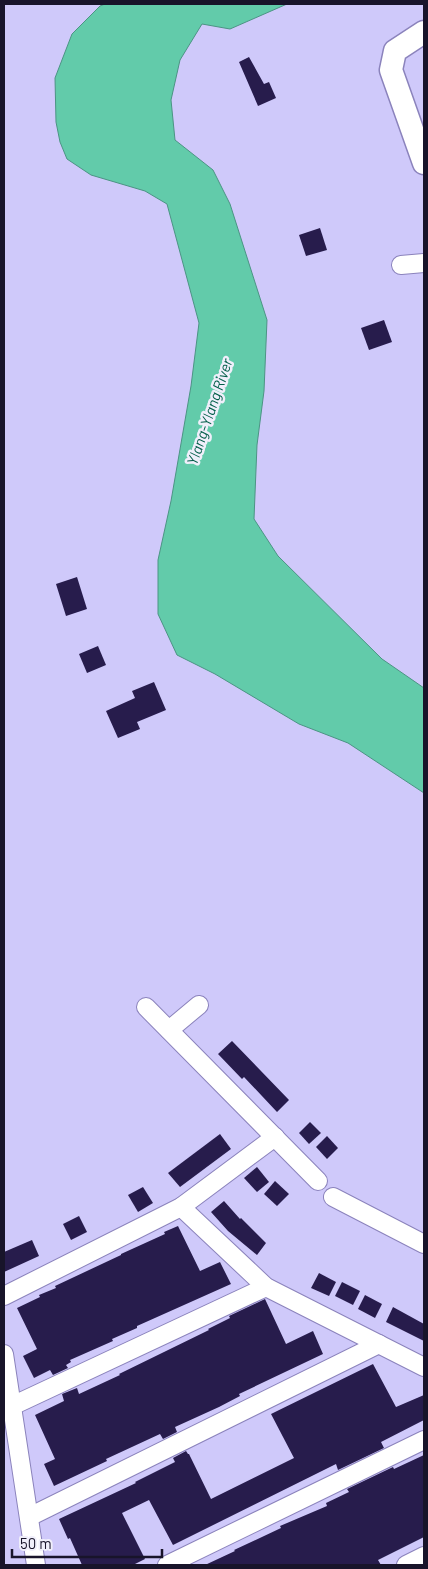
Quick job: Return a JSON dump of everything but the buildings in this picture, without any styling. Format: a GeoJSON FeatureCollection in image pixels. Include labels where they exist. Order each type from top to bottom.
{"type":"FeatureCollection","features":[{"type":"Feature","properties":{"kind":"street"},"geometry":{"type":"LineString","coordinates":[[424,32],[395,51],[391,70],[424,163]]}},
{"type":"Feature","properties":{"kind":"street"},"geometry":{"type":"LineString","coordinates":[[401,266],[424,263]]}},
{"type":"Feature","properties":{"kind":"street"},"geometry":{"type":"LineString","coordinates":[[169,1030],[200,1005]]}},
{"type":"Feature","properties":{"kind":"street"},"geometry":{"type":"LineString","coordinates":[[146,1007],[318,1180]]}},
{"type":"Feature","properties":{"kind":"street"},"geometry":{"type":"LineString","coordinates":[[4,1296],[181,1207],[276,1137]]}},
{"type":"Feature","properties":{"kind":"street"},"geometry":{"type":"LineString","coordinates":[[333,1197],[424,1244]]}},
{"type":"Feature","properties":{"kind":"street"},"geometry":{"type":"LineString","coordinates":[[181,1207],[266,1287],[424,1367]]}},
{"type":"Feature","properties":{"kind":"street"},"geometry":{"type":"LineString","coordinates":[[12,1406],[266,1287]]}},
{"type":"Feature","properties":{"kind":"street"},"geometry":{"type":"LineString","coordinates":[[29,1516],[379,1344]]}},
{"type":"Feature","properties":{"kind":"street"},"geometry":{"type":"LineString","coordinates":[[4,1354],[36,1565]]}},
{"type":"Feature","properties":{"kind":"street"},"geometry":{"type":"LineString","coordinates":[[167,1565],[424,1440]]}},
{"type":"Feature","properties":{"kind":"street"},"geometry":{"type":"LineString","coordinates":[[406,1565],[424,1556]]}},
{"type":"Feature","properties":{"kind":"water","name":"Ylang-Ylang River"},"geometry":{"type":"Polygon","coordinates":[[[105,4],[287,4],[230,29],[202,24],[180,60],[171,100],[175,140],[213,170],[230,204],[267,320],[264,391],[257,445],[254,519],[278,556],[382,659],[424,688],[424,793],[348,743],[299,724],[215,674],[177,655],[158,614],[158,560],[171,501],[191,386],[199,323],[167,204],[145,191],[91,175],[67,159],[60,142],[56,122],[55,78],[72,34],[100,6],[105,4]]]}}]}
